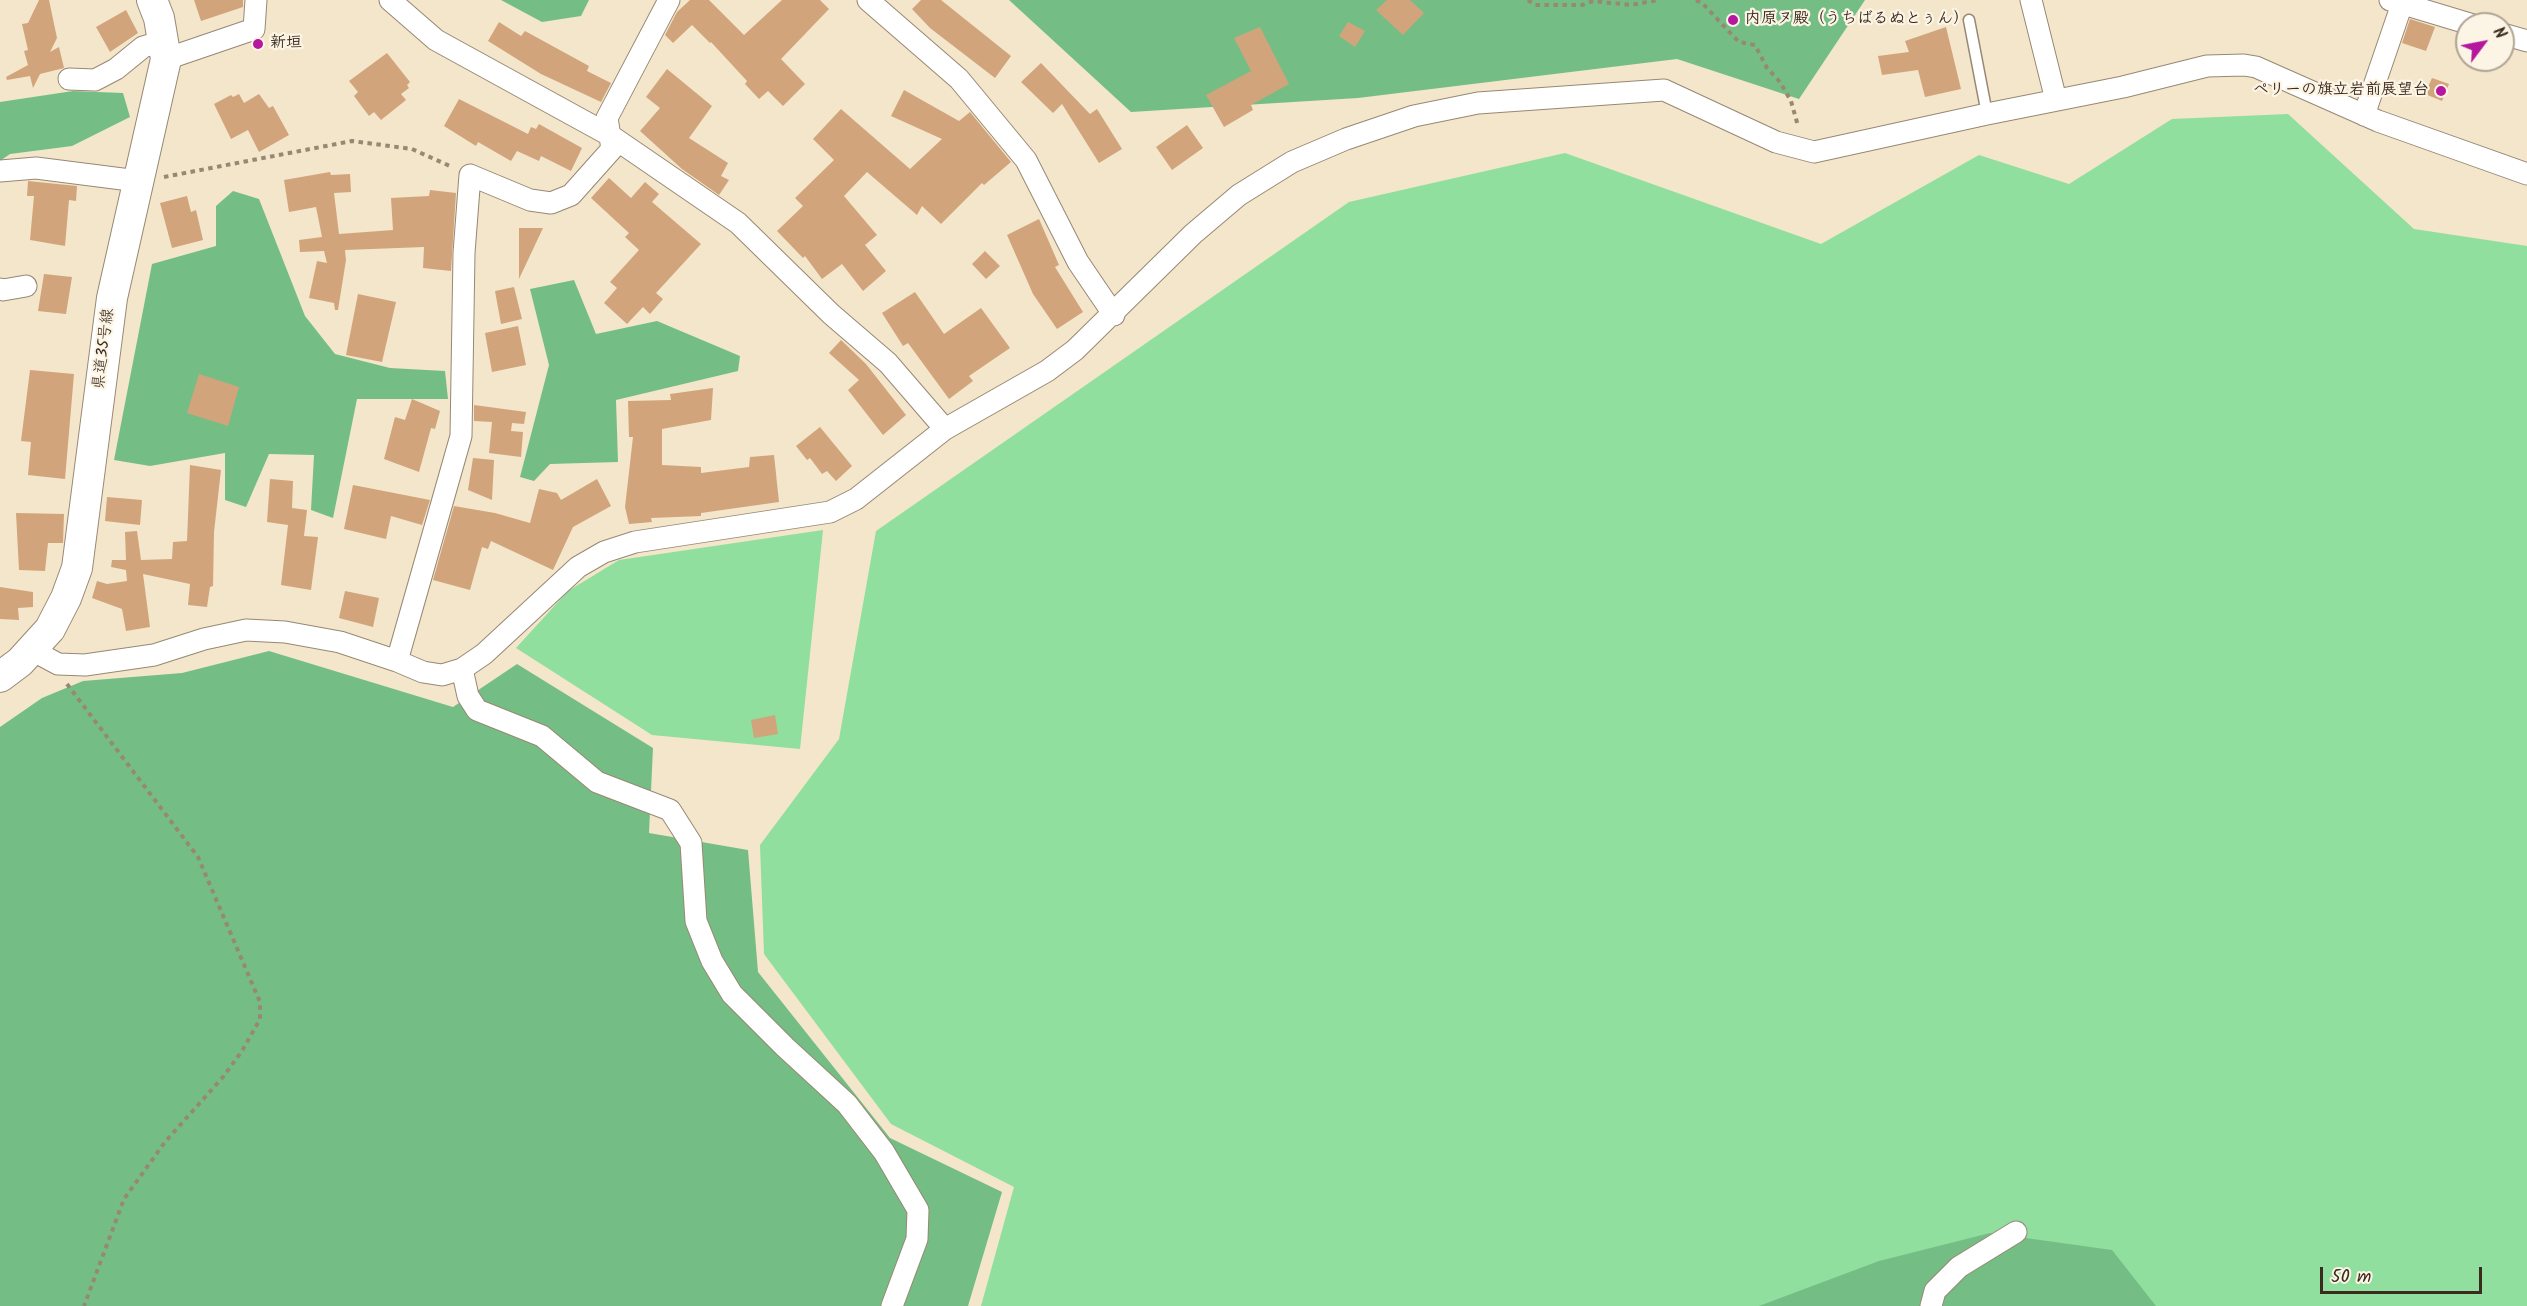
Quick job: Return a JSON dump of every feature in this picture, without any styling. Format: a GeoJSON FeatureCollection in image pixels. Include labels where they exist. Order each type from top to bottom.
{"type":"FeatureCollection","features":[{"type":"Feature","properties":{"kind":"main road","name":"県道35号線"},"geometry":{"type":"LineString","coordinates":[[0,677],[20,662],[50,629],[66,598],[77,568],[112,298],[145,180],[164,50],[159,18],[152,0]]}},
{"type":"Feature","properties":{"kind":"street"},"geometry":{"type":"LineString","coordinates":[[69,79],[95,80],[116,69],[143,47],[164,50],[254,29],[256,0]]}},
{"type":"Feature","properties":{"kind":"street"},"geometry":{"type":"LineString","coordinates":[[390,0],[436,40],[611,136],[738,223],[831,314],[888,363],[945,429]]}},
{"type":"Feature","properties":{"kind":"street"},"geometry":{"type":"LineString","coordinates":[[397,661],[461,436],[464,253],[470,176],[530,200],[551,203],[571,195],[612,148],[607,117],[669,0]]}},
{"type":"Feature","properties":{"kind":"street"},"geometry":{"type":"LineString","coordinates":[[868,0],[959,79],[1026,160],[1078,262],[1114,315]]}},
{"type":"Feature","properties":{"kind":"street"},"geometry":{"type":"LineString","coordinates":[[2031,0],[2056,100]]}},
{"type":"Feature","properties":{"kind":"street"},"geometry":{"type":"LineString","coordinates":[[2364,115],[2396,2],[2455,20]]}},
{"type":"Feature","properties":{"kind":"street"},"geometry":{"type":"LineString","coordinates":[[32,650],[58,664],[85,665],[154,655],[204,639],[246,630],[285,633],[340,642],[423,672],[442,675],[462,669],[484,654],[578,567],[604,552],[635,542],[830,512],[856,499],[945,429],[1047,371],[1076,351],[1192,234],[1239,195],[1292,162],[1346,139],[1414,116],[1478,103],[1664,90],[1776,142],[1814,152],[2122,87],[2207,66],[2244,64],[2256,67],[2364,115],[2503,168],[2527,174]]}},
{"type":"Feature","properties":{"kind":"street"},"geometry":{"type":"LineString","coordinates":[[0,171],[36,168],[145,180]]}},
{"type":"Feature","properties":{"kind":"street"},"geometry":{"type":"LineString","coordinates":[[0,289],[26,286]]}},
{"type":"Feature","properties":{"kind":"street"},"geometry":{"type":"LineString","coordinates":[[462,669],[468,696],[477,710],[542,736],[597,782],[670,810],[691,843],[696,921],[712,961],[732,994],[847,1104],[884,1152],[918,1210],[916,1239],[892,1306]]}},
{"type":"Feature","properties":{"kind":"street"},"geometry":{"type":"LineString","coordinates":[[1930,1306],[1935,1292],[1959,1267],[2016,1232]]}},
{"type":"Feature","properties":{"kind":"lane"},"geometry":{"type":"LineString","coordinates":[[1969,20],[1987,114]]}},
{"type":"Feature","properties":{"kind":"path"},"geometry":{"type":"LineString","coordinates":[[1528,0],[1535,5],[1582,5],[1593,1],[1631,5],[1658,0]]}},
{"type":"Feature","properties":{"kind":"path"},"geometry":{"type":"LineString","coordinates":[[1696,0],[1703,4],[1739,42],[1755,45],[1767,68],[1780,82],[1791,101],[1797,117],[1800,139],[1780,137],[1776,142]]}},
{"type":"Feature","properties":{"kind":"path"},"geometry":{"type":"LineString","coordinates":[[145,180],[352,141],[412,149],[470,176]]}},
{"type":"Feature","properties":{"kind":"path"},"geometry":{"type":"LineString","coordinates":[[58,664],[66,682],[198,857],[260,1002],[260,1019],[242,1052],[223,1077],[165,1142],[124,1199],[84,1306]]}},
{"type":"Feature","properties":{"kind":"green space"},"geometry":{"type":"Polygon","coordinates":[[[501,0],[589,0],[581,16],[542,22],[501,0]]]}},
{"type":"Feature","properties":{"kind":"green space"},"geometry":{"type":"Polygon","coordinates":[[[1009,0],[1865,0],[1799,99],[1677,59],[1358,98],[1131,112],[1009,0]]]}},
{"type":"Feature","properties":{"kind":"green space"},"geometry":{"type":"Polygon","coordinates":[[[73,91],[123,93],[130,117],[72,146],[10,154],[0,161],[0,102],[73,91]]]}},
{"type":"Feature","properties":{"kind":"green space"},"geometry":{"type":"Polygon","coordinates":[[[2288,114],[2414,229],[2527,246],[2527,1306],[981,1306],[1014,1187],[891,1124],[764,954],[760,845],[839,739],[876,531],[1349,202],[1565,153],[1821,244],[1979,155],[2069,184],[2172,119],[2288,114]]]}},
{"type":"Feature","properties":{"kind":"green space"},"geometry":{"type":"Polygon","coordinates":[[[233,191],[259,199],[305,316],[335,354],[390,368],[445,371],[448,399],[357,399],[333,518],[311,510],[314,455],[269,454],[246,507],[225,500],[225,453],[150,466],[114,460],[152,264],[216,246],[216,206],[233,191]]]}},
{"type":"Feature","properties":{"kind":"green space"},"geometry":{"type":"Polygon","coordinates":[[[574,280],[596,334],[657,321],[740,356],[738,371],[616,400],[618,462],[550,464],[534,481],[520,477],[549,365],[530,289],[574,280]]]}},
{"type":"Feature","properties":{"kind":"green space"},"geometry":{"type":"Polygon","coordinates":[[[823,530],[800,749],[652,735],[516,648],[568,591],[619,560],[823,530]]]}},
{"type":"Feature","properties":{"kind":"green space"},"geometry":{"type":"Polygon","coordinates":[[[269,651],[453,707],[517,664],[653,748],[649,833],[748,850],[758,972],[890,1138],[1002,1192],[968,1306],[0,1306],[0,727],[42,698],[83,681],[182,673],[269,651]]]}},
{"type":"Feature","properties":{"kind":"green space"},"geometry":{"type":"Polygon","coordinates":[[[1990,1233],[2112,1250],[2156,1306],[1759,1306],[1879,1261],[1990,1233]]]}},
{"type":"Feature","properties":{"kind":"building"},"geometry":{"type":"Polygon","coordinates":[[[39,0],[49,0],[57,38],[50,52],[59,47],[64,68],[40,74],[33,88],[30,76],[7,80],[6,77],[28,65],[24,51],[28,50],[22,24],[28,23],[39,0]]]}},
{"type":"Feature","properties":{"kind":"building"},"geometry":{"type":"Polygon","coordinates":[[[194,0],[243,0],[243,7],[201,21],[194,0]]]}},
{"type":"Feature","properties":{"kind":"building"},"geometry":{"type":"Polygon","coordinates":[[[690,0],[709,0],[744,35],[782,0],[820,0],[829,9],[781,59],[805,84],[783,106],[768,91],[759,99],[745,84],[747,81],[692,25],[673,43],[665,35],[677,12],[690,0]]]}},
{"type":"Feature","properties":{"kind":"building"},"geometry":{"type":"Polygon","coordinates":[[[921,0],[941,0],[1011,56],[995,78],[930,28],[912,9],[921,0]]]}},
{"type":"Feature","properties":{"kind":"building"},"geometry":{"type":"Polygon","coordinates":[[[1387,0],[1410,0],[1424,13],[1403,35],[1376,10],[1387,0]]]}},
{"type":"Feature","properties":{"kind":"building"},"geometry":{"type":"Polygon","coordinates":[[[126,10],[138,33],[110,52],[96,27],[126,10]]]}},
{"type":"Feature","properties":{"kind":"building"},"geometry":{"type":"Polygon","coordinates":[[[2410,19],[2435,27],[2426,51],[2402,43],[2410,19]]]}},
{"type":"Feature","properties":{"kind":"building"},"geometry":{"type":"Polygon","coordinates":[[[499,22],[521,36],[525,31],[589,66],[587,71],[611,83],[601,102],[541,74],[488,41],[499,22]]]}},
{"type":"Feature","properties":{"kind":"building"},"geometry":{"type":"Polygon","coordinates":[[[1348,22],[1365,31],[1355,47],[1339,36],[1348,22]]]}},
{"type":"Feature","properties":{"kind":"building"},"geometry":{"type":"Polygon","coordinates":[[[1260,27],[1289,84],[1251,105],[1253,110],[1224,127],[1206,95],[1251,71],[1234,38],[1260,27]]]}},
{"type":"Feature","properties":{"kind":"building"},"geometry":{"type":"Polygon","coordinates":[[[1946,27],[1961,89],[1925,97],[1918,70],[1882,75],[1878,56],[1909,52],[1905,41],[1946,27]]]}},
{"type":"Feature","properties":{"kind":"building"},"geometry":{"type":"Polygon","coordinates":[[[387,53],[410,82],[407,85],[409,88],[401,94],[406,100],[381,120],[374,112],[369,116],[354,96],[358,92],[349,81],[387,53]]]}},
{"type":"Feature","properties":{"kind":"building"},"geometry":{"type":"Polygon","coordinates":[[[1041,63],[1090,114],[1097,109],[1122,149],[1099,163],[1062,104],[1053,113],[1021,82],[1041,63]]]}},
{"type":"Feature","properties":{"kind":"building"},"geometry":{"type":"Polygon","coordinates":[[[667,69],[712,106],[689,138],[728,163],[721,176],[729,180],[719,195],[682,169],[640,131],[660,108],[646,97],[667,69]]]}},
{"type":"Feature","properties":{"kind":"building","name":"ペリーの旗立岩前展望台"},"geometry":{"type":"Polygon","coordinates":[[[2432,78],[2449,84],[2442,101],[2425,94],[2432,78]]]}},
{"type":"Feature","properties":{"kind":"building"},"geometry":{"type":"Polygon","coordinates":[[[904,90],[959,121],[970,112],[1011,162],[984,185],[982,183],[941,224],[922,206],[917,215],[867,172],[844,196],[877,235],[865,245],[886,271],[863,291],[842,264],[822,279],[805,256],[803,258],[777,231],[803,206],[795,198],[834,160],[813,139],[841,109],[910,169],[942,139],[891,116],[904,90]]]}},
{"type":"Feature","properties":{"kind":"building"},"geometry":{"type":"Polygon","coordinates":[[[239,94],[244,103],[259,94],[269,108],[273,106],[289,135],[259,152],[248,130],[231,139],[214,104],[231,95],[233,97],[239,94]]]}},
{"type":"Feature","properties":{"kind":"building"},"geometry":{"type":"Polygon","coordinates":[[[459,99],[528,134],[531,127],[536,129],[539,124],[582,148],[571,171],[541,156],[539,161],[517,151],[511,161],[478,142],[476,146],[444,126],[459,99]]]}},
{"type":"Feature","properties":{"kind":"building"},"geometry":{"type":"Polygon","coordinates":[[[1187,125],[1203,148],[1172,170],[1156,147],[1187,125]]]}},
{"type":"Feature","properties":{"kind":"building"},"geometry":{"type":"Polygon","coordinates":[[[330,172],[331,175],[350,174],[351,192],[334,193],[339,234],[393,230],[391,198],[429,196],[430,190],[456,193],[451,271],[423,268],[424,247],[345,250],[346,260],[338,310],[335,310],[334,303],[309,298],[317,261],[327,263],[324,251],[300,252],[299,240],[322,237],[316,207],[289,212],[284,180],[330,172]]]}},
{"type":"Feature","properties":{"kind":"building"},"geometry":{"type":"Polygon","coordinates":[[[609,178],[631,198],[645,182],[659,194],[652,202],[701,244],[656,293],[663,299],[650,314],[643,307],[627,324],[604,303],[617,288],[610,282],[639,250],[625,237],[629,233],[591,198],[609,178]]]}},
{"type":"Feature","properties":{"kind":"building"},"geometry":{"type":"Polygon","coordinates":[[[28,181],[77,186],[76,201],[69,200],[65,246],[30,240],[34,196],[27,196],[28,181]]]}},
{"type":"Feature","properties":{"kind":"building"},"geometry":{"type":"Polygon","coordinates":[[[187,196],[191,212],[196,210],[203,240],[172,248],[160,203],[187,196]]]}},
{"type":"Feature","properties":{"kind":"building"},"geometry":{"type":"Polygon","coordinates":[[[1039,219],[1059,265],[1055,267],[1083,312],[1057,329],[1033,294],[1007,235],[1039,219]]]}},
{"type":"Feature","properties":{"kind":"building"},"geometry":{"type":"Polygon","coordinates":[[[519,228],[543,228],[519,279],[519,228]]]}},
{"type":"Feature","properties":{"kind":"building"},"geometry":{"type":"Polygon","coordinates":[[[985,251],[1000,266],[986,279],[972,264],[985,251]]]}},
{"type":"Feature","properties":{"kind":"building"},"geometry":{"type":"Polygon","coordinates":[[[44,274],[72,277],[66,314],[38,311],[44,274]]]}},
{"type":"Feature","properties":{"kind":"building"},"geometry":{"type":"Polygon","coordinates":[[[514,287],[522,319],[501,324],[495,291],[514,287]]]}},
{"type":"Feature","properties":{"kind":"building"},"geometry":{"type":"Polygon","coordinates":[[[915,292],[944,334],[981,308],[1010,348],[969,376],[973,381],[949,399],[908,343],[903,346],[882,313],[915,292]]]}},
{"type":"Feature","properties":{"kind":"building"},"geometry":{"type":"Polygon","coordinates":[[[358,294],[396,302],[382,362],[346,355],[358,294]]]}},
{"type":"Feature","properties":{"kind":"building"},"geometry":{"type":"Polygon","coordinates":[[[518,326],[526,365],[492,372],[485,333],[518,326]]]}},
{"type":"Feature","properties":{"kind":"building"},"geometry":{"type":"Polygon","coordinates":[[[841,340],[866,364],[906,415],[883,435],[848,390],[859,380],[829,353],[841,340]]]}},
{"type":"Feature","properties":{"kind":"building"},"geometry":{"type":"Polygon","coordinates":[[[30,370],[74,374],[65,479],[28,475],[31,442],[21,441],[30,370]]]}},
{"type":"Feature","properties":{"kind":"building"},"geometry":{"type":"Polygon","coordinates":[[[199,374],[239,387],[228,426],[187,413],[199,374]]]}},
{"type":"Feature","properties":{"kind":"building"},"geometry":{"type":"Polygon","coordinates":[[[713,388],[711,420],[662,429],[662,465],[701,467],[701,473],[749,467],[750,457],[774,455],[779,502],[701,513],[701,516],[651,518],[652,522],[629,524],[625,507],[633,437],[629,437],[628,401],[671,400],[670,394],[713,388]]]}},
{"type":"Feature","properties":{"kind":"building"},"geometry":{"type":"Polygon","coordinates":[[[412,399],[440,411],[435,429],[431,428],[419,472],[384,459],[395,417],[405,420],[412,399]]]}},
{"type":"Feature","properties":{"kind":"building"},"geometry":{"type":"Polygon","coordinates":[[[474,405],[526,412],[524,424],[512,423],[511,431],[523,432],[521,457],[489,453],[492,422],[474,421],[474,405]]]}},
{"type":"Feature","properties":{"kind":"building"},"geometry":{"type":"Polygon","coordinates":[[[820,427],[852,466],[836,481],[827,471],[822,474],[810,458],[807,460],[796,446],[820,427]]]}},
{"type":"Feature","properties":{"kind":"building"},"geometry":{"type":"Polygon","coordinates":[[[473,458],[494,460],[492,500],[468,490],[473,458]]]}},
{"type":"Feature","properties":{"kind":"building"},"geometry":{"type":"Polygon","coordinates":[[[190,465],[221,470],[214,532],[213,586],[210,587],[207,607],[188,605],[190,584],[143,574],[150,627],[126,631],[122,609],[92,598],[97,581],[107,584],[127,581],[126,570],[111,567],[112,560],[126,560],[125,532],[137,531],[141,560],[172,559],[173,542],[187,541],[190,465]]]}},
{"type":"Feature","properties":{"kind":"building"},"geometry":{"type":"Polygon","coordinates":[[[270,479],[293,481],[292,508],[307,510],[304,536],[318,537],[311,590],[281,585],[288,525],[267,522],[270,479]]]}},
{"type":"Feature","properties":{"kind":"building"},"geometry":{"type":"Polygon","coordinates":[[[597,479],[611,506],[573,527],[553,570],[491,541],[488,549],[482,547],[470,590],[433,580],[454,506],[495,513],[530,523],[539,489],[557,493],[561,500],[597,479]]]}},
{"type":"Feature","properties":{"kind":"building"},"geometry":{"type":"Polygon","coordinates":[[[353,485],[430,500],[422,525],[391,516],[386,539],[344,529],[353,485]]]}},
{"type":"Feature","properties":{"kind":"building"},"geometry":{"type":"Polygon","coordinates":[[[107,497],[142,500],[140,525],[105,521],[107,497]]]}},
{"type":"Feature","properties":{"kind":"building"},"geometry":{"type":"Polygon","coordinates":[[[16,513],[64,514],[63,543],[48,543],[45,571],[19,570],[16,513]]]}},
{"type":"Feature","properties":{"kind":"building"},"geometry":{"type":"Polygon","coordinates":[[[0,587],[33,592],[33,607],[18,608],[19,620],[0,619],[0,587]]]}},
{"type":"Feature","properties":{"kind":"building"},"geometry":{"type":"Polygon","coordinates":[[[345,591],[379,598],[373,627],[339,618],[345,591]]]}},
{"type":"Feature","properties":{"kind":"building"},"geometry":{"type":"Polygon","coordinates":[[[775,715],[778,734],[754,738],[751,720],[775,715]]]}},
{"type":"Feature","properties":{"kind":"place","name":"内原ヌ殿（うちばるぬとぅん）"},"geometry":{"type":"Point","coordinates":[1733,20]}},
{"type":"Feature","properties":{"kind":"place","name":"新垣"},"geometry":{"type":"Point","coordinates":[258,44]}},
{"type":"Feature","properties":{"kind":"place","name":"ペリーの旗立岩前展望台"},"geometry":{"type":"Point","coordinates":[2441,91]}}]}
